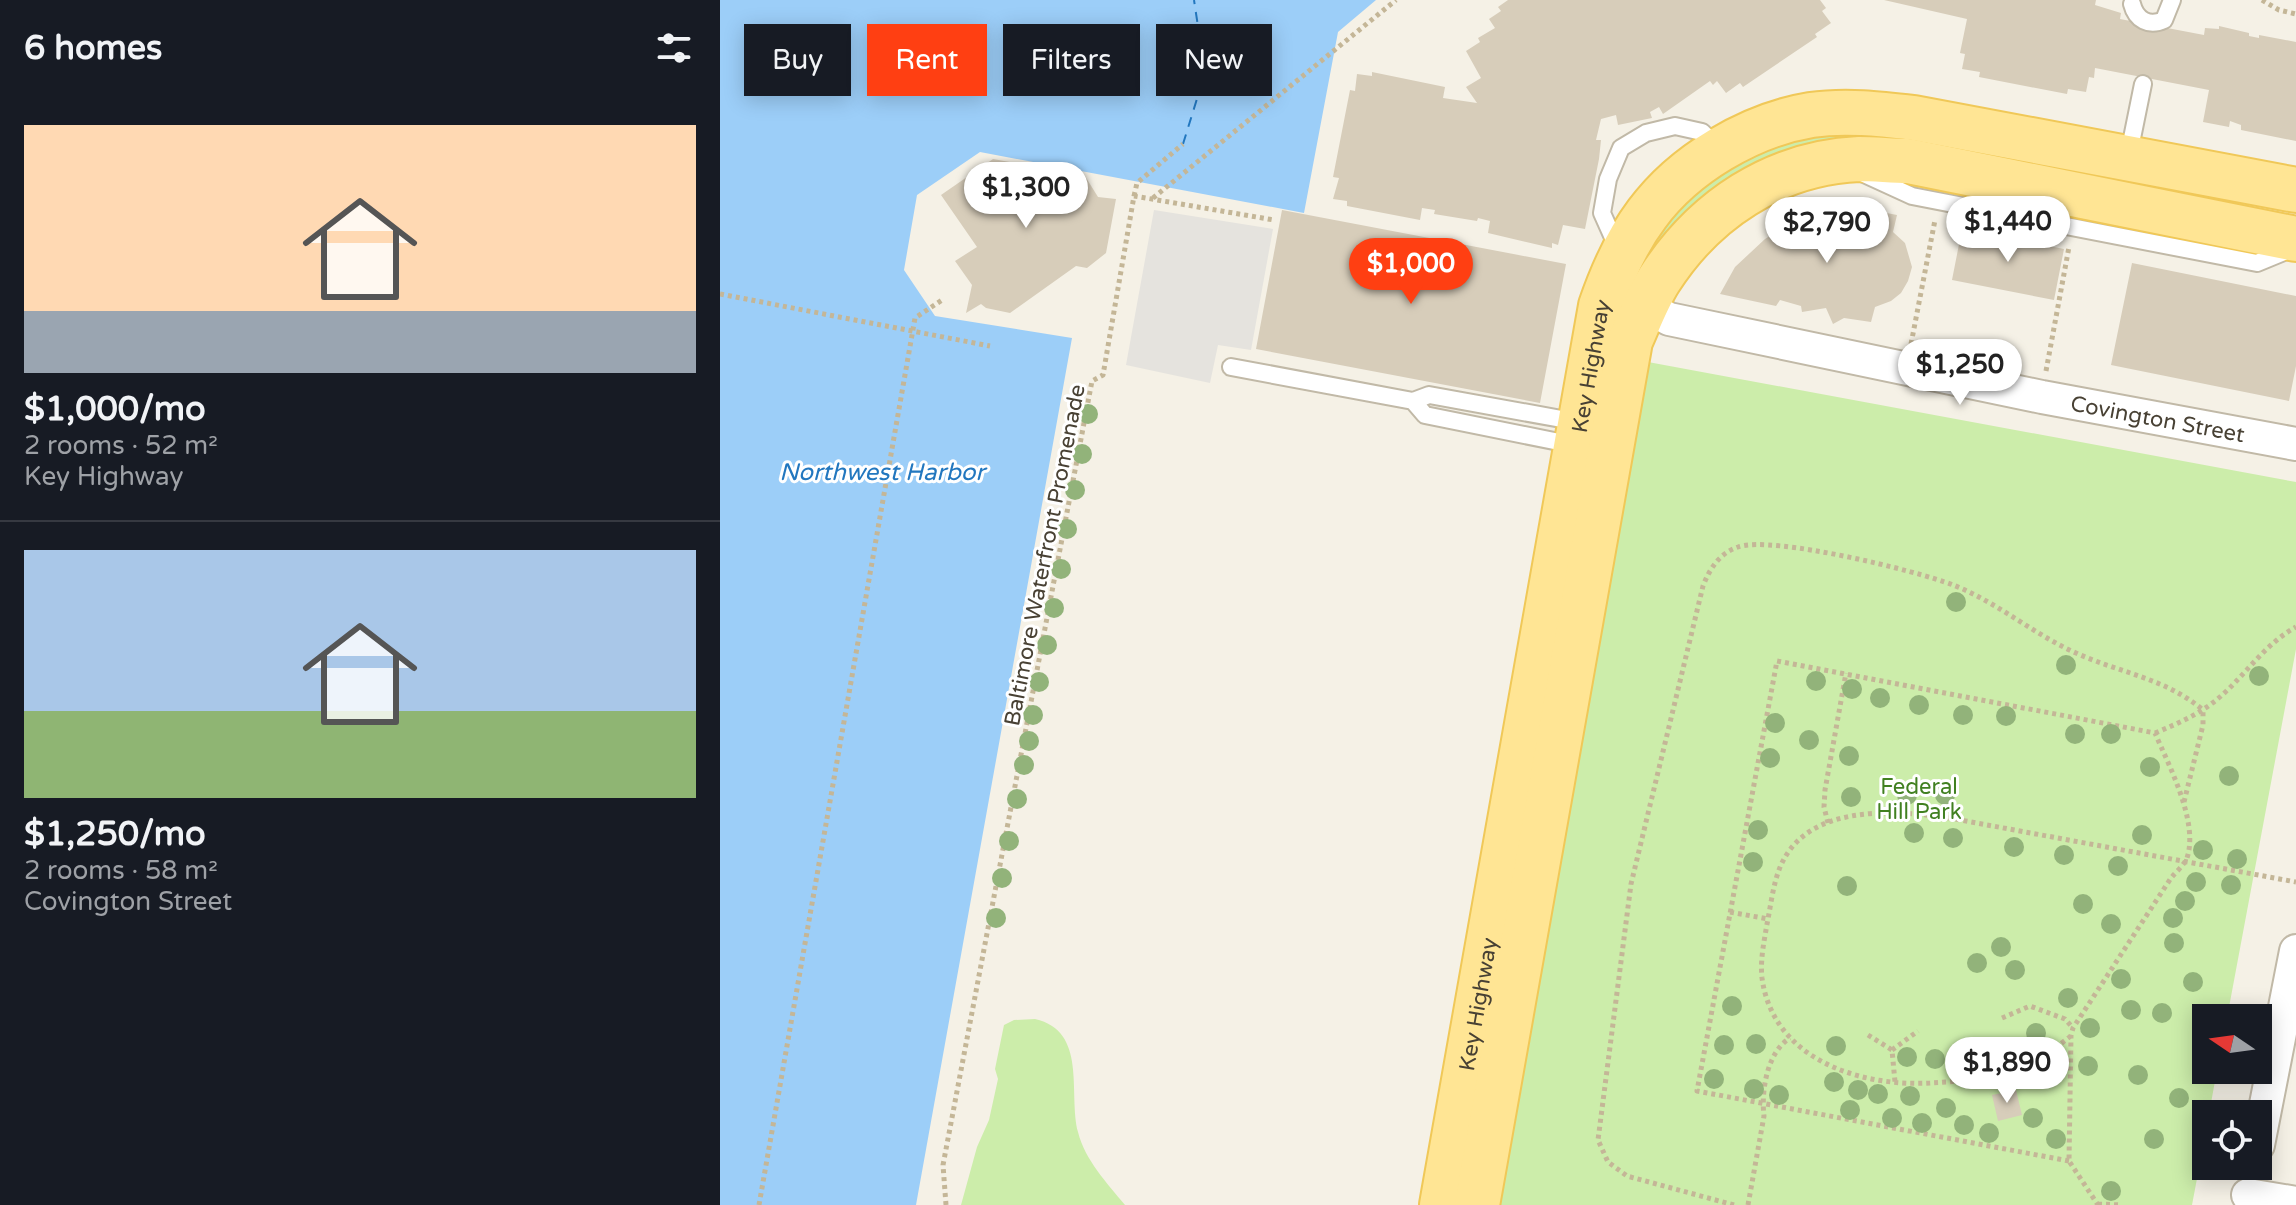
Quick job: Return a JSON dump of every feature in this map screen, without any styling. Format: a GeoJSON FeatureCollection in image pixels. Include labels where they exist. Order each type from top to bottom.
{"type":"FeatureCollection","features":[{"type":"Feature","properties":{"kind":"main road","name":"Key Highway"},"geometry":{"type":"LineString","coordinates":[[1477,1205],[1594,437],[1601,306],[1614,269],[1647,214],[1675,184],[1720,150],[1764,128],[1811,115],[1859,112],[1914,118],[2123,181],[2296,239]]}},
{"type":"Feature","properties":{"kind":"main road","name":"Key Highway"},"geometry":{"type":"LineString","coordinates":[[1442,1205],[1594,437],[1645,306],[1658,281],[1685,244],[1707,220],[1745,192],[1781,175],[1838,161],[1908,161],[2123,181],[2296,190]]}},
{"type":"Feature","properties":{"kind":"street","name":"Covington Street"},"geometry":{"type":"LineString","coordinates":[[1645,306],[1669,319],[2042,397],[2296,444]]}},
{"type":"Feature","properties":{"kind":"street"},"geometry":{"type":"LineString","coordinates":[[2267,1100],[2296,951]]}},
{"type":"Feature","properties":{"kind":"street"},"geometry":{"type":"LineString","coordinates":[[2249,1189],[2296,1203]]}},
{"type":"Feature","properties":{"kind":"lane"},"geometry":{"type":"LineString","coordinates":[[2132,4],[2134,13],[2142,21],[2155,24],[2164,20],[2172,0]]}},
{"type":"Feature","properties":{"kind":"lane"},"geometry":{"type":"LineString","coordinates":[[2123,181],[2143,84]]}},
{"type":"Feature","properties":{"kind":"lane"},"geometry":{"type":"LineString","coordinates":[[1621,257],[1602,213],[1608,179],[1621,148],[1646,133],[1675,126],[1702,132],[1720,150]]}},
{"type":"Feature","properties":{"kind":"lane"},"geometry":{"type":"LineString","coordinates":[[1838,161],[1912,196],[2257,263],[2296,247]]}},
{"type":"Feature","properties":{"kind":"lane"},"geometry":{"type":"LineString","coordinates":[[1231,367],[1413,401],[1429,395],[1594,437]]}},
{"type":"Feature","properties":{"kind":"path"},"geometry":{"type":"LineString","coordinates":[[1152,199],[1396,0]]}},
{"type":"Feature","properties":{"kind":"path"},"geometry":{"type":"LineString","coordinates":[[2262,0],[2279,10],[2296,14]]}},
{"type":"Feature","properties":{"kind":"path"},"geometry":{"type":"LineString","coordinates":[[1183,144],[1137,183],[1134,196],[1274,220]]}},
{"type":"Feature","properties":{"kind":"path","name":"Baltimore Waterfront Promenade"},"geometry":{"type":"LineString","coordinates":[[946,1205],[943,1165],[1092,381],[1103,375],[1134,196]]}},
{"type":"Feature","properties":{"kind":"path"},"geometry":{"type":"LineString","coordinates":[[1908,367],[1936,215]]}},
{"type":"Feature","properties":{"kind":"path"},"geometry":{"type":"LineString","coordinates":[[2042,397],[2070,243]]}},
{"type":"Feature","properties":{"kind":"path"},"geometry":{"type":"LineString","coordinates":[[720,294],[990,346]]}},
{"type":"Feature","properties":{"kind":"path"},"geometry":{"type":"LineString","coordinates":[[759,1205],[915,318],[942,300]]}},
{"type":"Feature","properties":{"kind":"path"},"geometry":{"type":"LineString","coordinates":[[1734,1205],[1627,1176],[1608,1162],[1598,1140],[1631,884],[1703,586],[1717,560],[1728,551],[1750,544],[1789,546],[1931,577],[1975,595],[2078,654],[2170,687],[2203,710]]}},
{"type":"Feature","properties":{"kind":"path"},"geometry":{"type":"LineString","coordinates":[[2069,1161],[1697,1091],[1777,661],[2155,733],[2203,710],[2221,696],[2255,658],[2296,627]]}},
{"type":"Feature","properties":{"kind":"path"},"geometry":{"type":"LineString","coordinates":[[1828,823],[1824,807],[1825,790],[1846,673]]}},
{"type":"Feature","properties":{"kind":"path"},"geometry":{"type":"LineString","coordinates":[[2184,802],[2203,725],[2203,710]]}},
{"type":"Feature","properties":{"kind":"path"},"geometry":{"type":"LineString","coordinates":[[2155,733],[2184,802],[2189,841],[2187,860],[2171,878],[2072,1032],[2042,1058],[1996,1075],[1949,1082],[1895,1082],[1856,1077],[1835,1069],[1816,1059],[1790,1038],[1772,1012],[1762,977],[1761,958],[1776,876],[1788,852],[1810,832],[1828,823],[1864,813],[1912,813],[2187,860],[2296,882]]}},
{"type":"Feature","properties":{"kind":"path"},"geometry":{"type":"LineString","coordinates":[[1730,912],[1768,919]]}},
{"type":"Feature","properties":{"kind":"path"},"geometry":{"type":"LineString","coordinates":[[2002,1018],[2030,1006],[2065,1019],[2072,1032],[2069,1161],[2098,1205],[2121,1205]]}},
{"type":"Feature","properties":{"kind":"path"},"geometry":{"type":"LineString","coordinates":[[1892,1050],[1918,1031]]}},
{"type":"Feature","properties":{"kind":"path"},"geometry":{"type":"LineString","coordinates":[[1868,1035],[1892,1050]]}},
{"type":"Feature","properties":{"kind":"path"},"geometry":{"type":"LineString","coordinates":[[1748,1205],[1770,1064],[1776,1051],[1790,1038]]}},
{"type":"Feature","properties":{"kind":"path"},"geometry":{"type":"LineString","coordinates":[[1892,1050],[1895,1082]]}},
{"type":"Feature","properties":{"kind":"green space"},"geometry":{"type":"Polygon","coordinates":[[[1831,132],[1869,132],[1869,138],[1646,270],[1635,267],[1674,213],[1716,176],[1767,150],[1831,132]]]}},
{"type":"Feature","properties":{"kind":"green space","name":"Federal Hill Park"},"geometry":{"type":"Polygon","coordinates":[[[1648,362],[2296,482],[2296,649],[2230,1004],[2192,1004],[2192,1084],[2214,1084],[2212,1100],[2192,1100],[2192,1180],[2197,1180],[2192,1205],[1499,1205],[1648,362]]]}},
{"type":"Feature","properties":{"kind":"green space"},"geometry":{"type":"Polygon","coordinates":[[[1035,1019],[1052,1026],[1063,1036],[1073,1065],[1075,1116],[1081,1142],[1097,1171],[1125,1205],[961,1205],[977,1147],[989,1120],[998,1079],[995,1069],[1004,1025],[1014,1020],[1035,1019]]]}},
{"type":"Feature","properties":{"kind":"shaded area"},"geometry":{"type":"Polygon","coordinates":[[[1154,210],[1273,229],[1251,350],[1218,345],[1210,383],[1126,365],[1154,210]]]}},
{"type":"Feature","properties":{"kind":"water","name":"Northwest Harbor"},"geometry":{"type":"Polygon","coordinates":[[[720,0],[1376,0],[1338,32],[1304,213],[980,152],[917,195],[904,270],[935,316],[1072,338],[916,1205],[720,1205],[720,0]]]}},
{"type":"Feature","properties":{"kind":"building"},"geometry":{"type":"Polygon","coordinates":[[[1508,0],[1820,0],[1826,8],[1822,11],[1831,23],[1815,34],[1817,37],[1743,87],[1740,83],[1726,93],[1717,81],[1713,85],[1710,81],[1663,114],[1659,107],[1650,112],[1652,118],[1618,125],[1616,115],[1601,119],[1596,140],[1601,140],[1599,159],[1585,229],[1563,225],[1558,245],[1552,243],[1552,248],[1488,233],[1490,221],[1478,218],[1477,221],[1434,214],[1435,210],[1422,208],[1420,220],[1347,206],[1347,201],[1333,199],[1339,178],[1333,177],[1350,90],[1355,91],[1357,74],[1372,76],[1372,72],[1445,87],[1443,98],[1477,103],[1466,87],[1481,78],[1466,51],[1480,42],[1478,38],[1495,28],[1489,19],[1501,11],[1498,7],[1508,0]]]}},
{"type":"Feature","properties":{"kind":"building"},"geometry":{"type":"Polygon","coordinates":[[[1884,0],[2096,0],[2095,5],[2121,13],[2120,19],[2204,35],[2205,28],[2219,29],[2219,26],[2249,33],[2249,36],[2296,42],[2296,141],[2241,130],[2241,125],[2230,121],[2229,127],[2203,122],[2209,90],[2095,68],[2094,78],[2089,77],[2086,92],[2068,89],[2067,94],[1979,77],[1980,72],[1962,69],[1965,54],[1960,53],[1967,19],[1884,0]]]}},
{"type":"Feature","properties":{"kind":"building"},"geometry":{"type":"Polygon","coordinates":[[[993,159],[1085,176],[1098,197],[1116,199],[1106,253],[1087,268],[1076,266],[1010,313],[981,304],[966,313],[972,285],[955,261],[977,247],[941,195],[993,159]]]}},
{"type":"Feature","properties":{"kind":"building"},"geometry":{"type":"Polygon","coordinates":[[[1866,209],[1897,215],[1893,232],[1905,243],[1912,267],[1901,293],[1875,307],[1871,322],[1844,318],[1833,324],[1826,308],[1802,312],[1801,306],[1780,300],[1776,306],[1720,294],[1735,267],[1765,239],[1792,222],[1836,211],[1866,209]]]}},
{"type":"Feature","properties":{"kind":"building"},"geometry":{"type":"Polygon","coordinates":[[[1282,210],[1566,264],[1540,403],[1256,349],[1282,210]]]}},
{"type":"Feature","properties":{"kind":"building"},"geometry":{"type":"Polygon","coordinates":[[[1962,229],[2064,249],[2054,300],[1952,280],[1962,229]]]}},
{"type":"Feature","properties":{"kind":"building"},"geometry":{"type":"Polygon","coordinates":[[[2132,263],[2296,296],[2296,366],[2289,401],[2111,365],[2132,263]]]}},
{"type":"Feature","properties":{"kind":"building"},"geometry":{"type":"Polygon","coordinates":[[[2016,1090],[2022,1115],[1998,1121],[1992,1095],[2016,1090]]]}},
{"type":"Feature","properties":{"kind":"ferry route"},"geometry":{"type":"LineString","coordinates":[[1183,144],[1205,73],[1194,0]]}}]}
